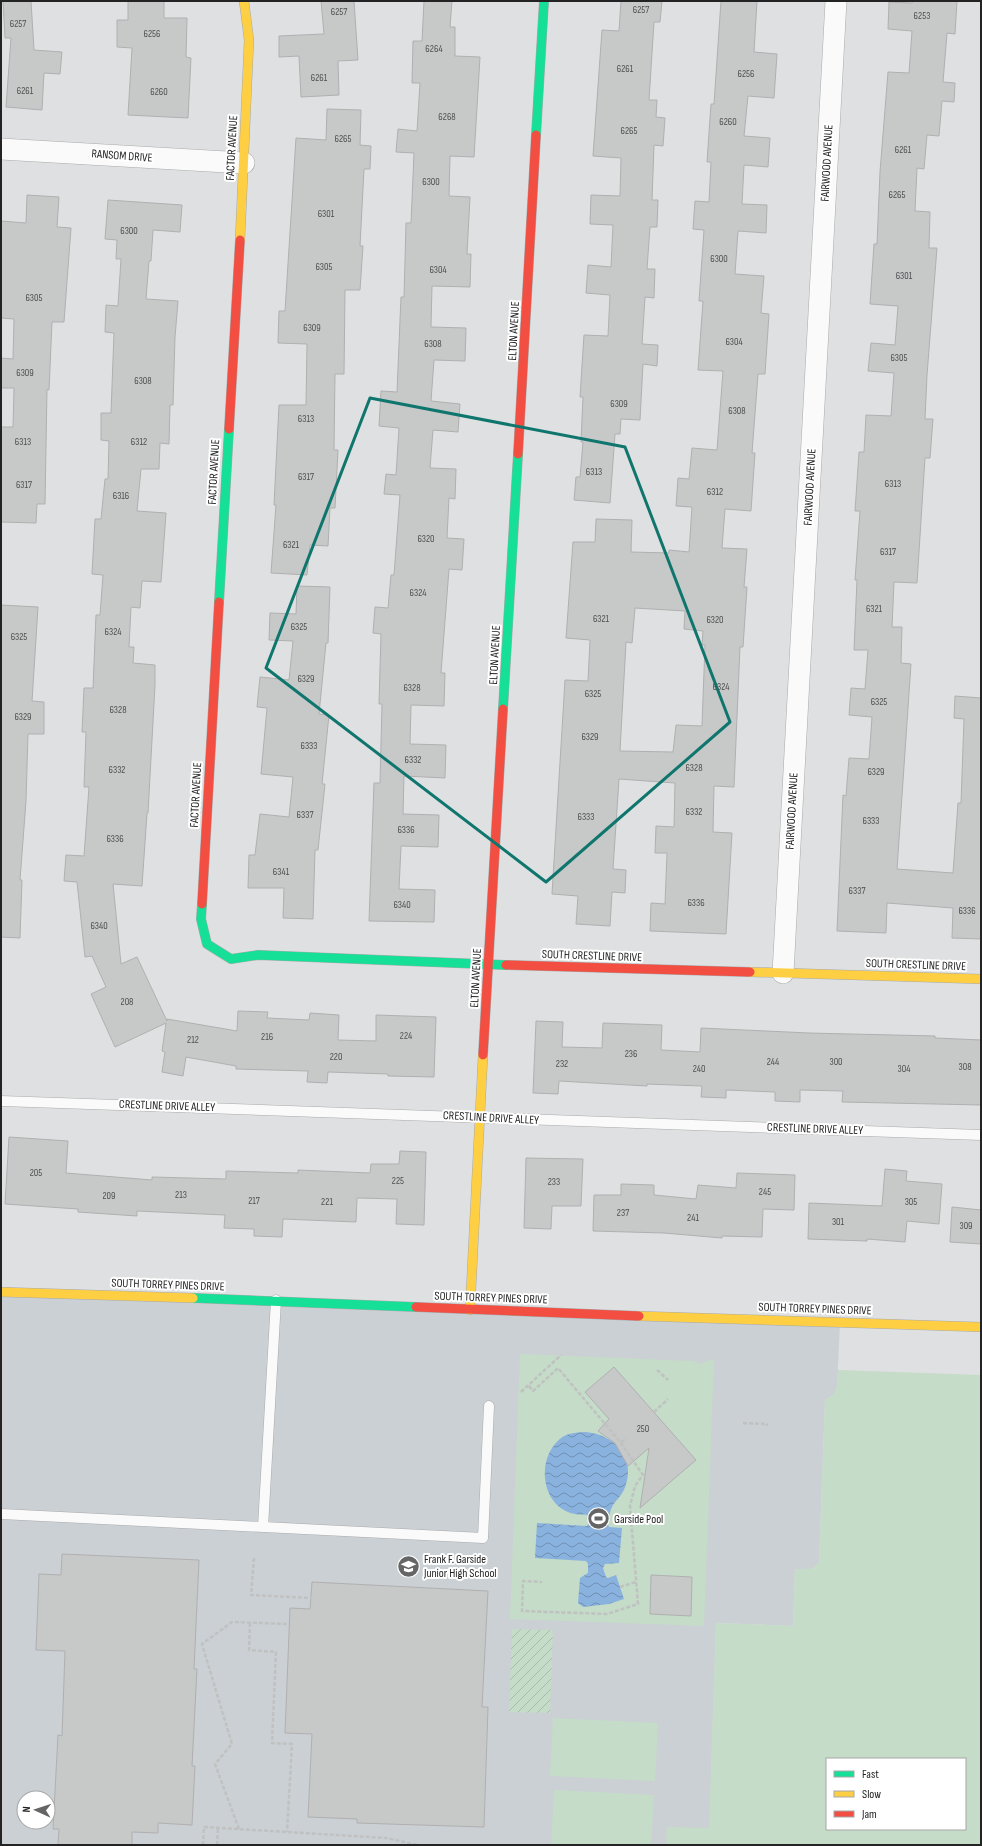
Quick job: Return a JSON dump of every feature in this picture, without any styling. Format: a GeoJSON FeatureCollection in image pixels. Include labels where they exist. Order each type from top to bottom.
{"type":"FeatureCollection","features":[{"type":"Feature","properties":{"kind":"street","name":"FACTOR AVENUE"},"geometry":{"type":"LineString","coordinates":[[207,944],[201,920],[244,163],[249,40],[244,1]]}},
{"type":"Feature","properties":{"kind":"street","name":"ELTON AVENUE"},"geometry":{"type":"LineString","coordinates":[[470,1310],[488,965],[544,1]]}},
{"type":"Feature","properties":{"kind":"street","name":"FAIRWOOD AVENUE"},"geometry":{"type":"LineString","coordinates":[[783,973],[836,1]]}},
{"type":"Feature","properties":{"kind":"street","name":"RANSOM DRIVE"},"geometry":{"type":"LineString","coordinates":[[1,148],[244,163]]}},
{"type":"Feature","properties":{"kind":"street","name":"SOUTH CRESTLINE DRIVE"},"geometry":{"type":"LineString","coordinates":[[207,944],[231,960],[258,955],[488,965],[981,979]]}},
{"type":"Feature","properties":{"kind":"street","name":"SOUTH TORREY PINES DRIVE"},"geometry":{"type":"LineString","coordinates":[[1,1292],[276,1300],[470,1310],[981,1327]]}},
{"type":"Feature","properties":{"kind":"lane","name":"CRESTLINE DRIVE ALLEY"},"geometry":{"type":"LineString","coordinates":[[1,1101],[981,1135]]}},
{"type":"Feature","properties":{"kind":"lane"},"geometry":{"type":"LineString","coordinates":[[263,1527],[276,1300]]}},
{"type":"Feature","properties":{"kind":"lane"},"geometry":{"type":"LineString","coordinates":[[1,1514],[482,1538],[489,1406]]}},
{"type":"Feature","properties":{"kind":"path"},"geometry":{"type":"LineString","coordinates":[[522,1392],[561,1355]]}},
{"type":"Feature","properties":{"kind":"path"},"geometry":{"type":"LineString","coordinates":[[529,1386],[533,1391],[558,1368],[621,1443],[643,1475],[635,1486],[630,1506],[638,1604],[607,1614],[522,1611],[523,1581],[542,1582]]}},
{"type":"Feature","properties":{"kind":"path"},"geometry":{"type":"LineString","coordinates":[[657,1370],[668,1380]]}},
{"type":"Feature","properties":{"kind":"path"},"geometry":{"type":"LineString","coordinates":[[654,1412],[668,1400]]}},
{"type":"Feature","properties":{"kind":"path"},"geometry":{"type":"LineString","coordinates":[[743,1423],[767,1424],[767,1426]]}},
{"type":"Feature","properties":{"kind":"path"},"geometry":{"type":"LineString","coordinates":[[621,1443],[626,1438]]}},
{"type":"Feature","properties":{"kind":"path"},"geometry":{"type":"LineString","coordinates":[[254,1558],[251,1594],[311,1598]]}},
{"type":"Feature","properties":{"kind":"path"},"geometry":{"type":"LineString","coordinates":[[620,1587],[636,1582]]}},
{"type":"Feature","properties":{"kind":"path"},"geometry":{"type":"LineString","coordinates":[[239,1829],[215,1764],[232,1744],[202,1644],[232,1622],[289,1624]]}},
{"type":"Feature","properties":{"kind":"path"},"geometry":{"type":"LineString","coordinates":[[250,1623],[249,1650],[276,1652],[272,1743],[292,1744],[287,1832]]}},
{"type":"Feature","properties":{"kind":"path"},"geometry":{"type":"LineString","coordinates":[[203,1845],[204,1827],[386,1838],[418,1845]]}},
{"type":"Feature","properties":{"kind":"path"},"geometry":{"type":"LineString","coordinates":[[217,1845],[218,1828]]}},
{"type":"Feature","properties":{"kind":"highlighted area"},"geometry":{"type":"Polygon","coordinates":[[[370,398],[625,447],[730,722],[546,882],[266,668],[370,398]]]}},
{"type":"Feature","properties":{"kind":"shaded area","name":"Frank F. Garside Junior High School"},"geometry":{"type":"Polygon","coordinates":[[[1,1292],[840,1322],[837,1390],[831,1397],[825,1400],[819,1563],[811,1569],[795,1569],[793,1626],[716,1623],[709,1845],[1,1845],[1,1292]]]}},
{"type":"Feature","properties":{"kind":"green space"},"geometry":{"type":"Polygon","coordinates":[[[520,1354],[693,1361],[701,1364],[714,1359],[704,1626],[510,1619],[520,1354]]]}},
{"type":"Feature","properties":{"kind":"green space"},"geometry":{"type":"Polygon","coordinates":[[[838,1370],[981,1375],[981,1845],[666,1845],[667,1827],[709,1828],[716,1623],[793,1626],[795,1569],[811,1569],[819,1563],[825,1400],[833,1394],[837,1384],[838,1370]]]}},
{"type":"Feature","properties":{"kind":"green space"},"geometry":{"type":"Polygon","coordinates":[[[512,1629],[553,1630],[550,1713],[509,1712],[512,1629]]]}},
{"type":"Feature","properties":{"kind":"green space"},"geometry":{"type":"Polygon","coordinates":[[[553,1718],[658,1723],[655,1781],[550,1776],[553,1718]]]}},
{"type":"Feature","properties":{"kind":"green space"},"geometry":{"type":"Polygon","coordinates":[[[554,1790],[654,1795],[651,1845],[551,1845],[554,1790]]]}},
{"type":"Feature","properties":{"kind":"water","name":"Garside Pool"},"geometry":{"type":"Polygon","coordinates":[[[585,1432],[604,1437],[619,1448],[624,1455],[628,1474],[624,1490],[613,1505],[607,1522],[609,1527],[622,1528],[619,1563],[605,1564],[603,1568],[606,1577],[608,1578],[616,1575],[624,1599],[609,1604],[583,1607],[578,1603],[580,1578],[588,1573],[588,1564],[586,1561],[535,1558],[537,1523],[587,1526],[590,1520],[587,1515],[575,1514],[563,1509],[554,1501],[548,1491],[545,1479],[545,1467],[548,1455],[555,1444],[566,1435],[585,1432]]]}},
{"type":"Feature","properties":{"kind":"building"},"geometry":{"type":"Polygon","coordinates":[[[3,1],[31,1],[34,50],[62,52],[60,74],[44,73],[42,110],[6,107],[11,38],[5,38],[3,1]]]}},
{"type":"Feature","properties":{"kind":"building"},"geometry":{"type":"Polygon","coordinates":[[[128,1],[164,1],[164,18],[187,18],[186,57],[191,58],[188,118],[128,115],[132,48],[117,47],[117,20],[128,20],[128,1]]]}},
{"type":"Feature","properties":{"kind":"building"},"geometry":{"type":"Polygon","coordinates":[[[321,1],[354,1],[358,60],[338,61],[339,95],[301,97],[299,56],[279,57],[279,36],[324,34],[321,1]]]}},
{"type":"Feature","properties":{"kind":"building"},"geometry":{"type":"Polygon","coordinates":[[[424,1],[452,1],[450,27],[455,27],[455,56],[480,57],[474,157],[450,156],[449,196],[470,197],[467,254],[471,254],[470,287],[432,286],[431,327],[466,328],[465,361],[434,360],[431,401],[460,404],[458,432],[433,430],[430,468],[456,469],[455,499],[449,498],[447,538],[464,539],[462,570],[449,569],[441,673],[445,673],[444,706],[411,705],[410,744],[446,745],[445,778],[404,776],[403,814],[439,815],[438,847],[401,846],[399,889],[435,890],[434,922],[369,921],[374,783],[380,783],[382,704],[379,704],[381,634],[373,633],[375,607],[388,608],[391,575],[394,575],[400,495],[384,494],[386,474],[396,475],[399,428],[379,426],[381,391],[397,392],[401,297],[404,297],[406,223],[411,223],[414,153],[396,152],[398,129],[417,131],[420,83],[412,83],[413,41],[422,41],[424,1]]]}},
{"type":"Feature","properties":{"kind":"building"},"geometry":{"type":"Polygon","coordinates":[[[621,1],[662,1],[660,22],[654,22],[649,100],[657,100],[656,117],[665,118],[663,146],[654,145],[652,200],[658,200],[657,227],[650,227],[647,269],[655,269],[654,298],[645,297],[642,344],[658,345],[657,366],[643,364],[640,420],[621,419],[620,434],[615,434],[610,503],[574,500],[576,477],[580,477],[583,442],[581,442],[583,397],[580,397],[584,335],[608,336],[610,295],[586,293],[588,265],[611,267],[613,225],[590,224],[591,195],[620,196],[621,158],[593,156],[602,30],[619,31],[621,1]]]}},
{"type":"Feature","properties":{"kind":"building"},"geometry":{"type":"Polygon","coordinates":[[[721,1],[757,1],[754,52],[777,54],[774,98],[748,96],[744,136],[770,138],[768,167],[744,165],[742,204],[767,205],[766,233],[738,231],[735,274],[764,276],[761,313],[769,314],[765,374],[758,374],[752,453],[755,453],[751,511],[725,509],[722,548],[747,549],[744,587],[747,587],[743,647],[740,647],[734,787],[714,786],[713,832],[732,833],[726,934],[650,931],[651,903],[665,904],[667,853],[655,853],[656,826],[674,827],[675,783],[619,779],[613,869],[626,870],[625,893],[612,892],[610,926],[576,924],[578,896],[552,894],[565,680],[588,681],[590,640],[566,638],[573,542],[595,542],[596,519],[632,520],[631,552],[669,553],[669,550],[689,552],[692,507],[676,506],[678,478],[689,479],[692,448],[717,450],[723,371],[698,370],[703,301],[699,301],[704,230],[693,229],[695,201],[709,202],[711,162],[707,162],[711,104],[714,104],[721,1]],[[635,608],[632,643],[626,642],[620,751],[673,752],[676,725],[702,726],[705,645],[702,645],[703,631],[684,629],[685,611],[635,608]]]}},
{"type":"Feature","properties":{"kind":"building"},"geometry":{"type":"Polygon","coordinates":[[[913,1],[957,1],[955,34],[947,33],[943,82],[955,83],[954,102],[942,101],[939,136],[927,135],[924,169],[917,168],[915,211],[930,212],[929,248],[937,248],[925,419],[933,419],[930,458],[925,458],[917,583],[894,582],[892,627],[902,627],[901,663],[911,664],[897,869],[953,873],[958,803],[961,803],[964,719],[954,718],[955,696],[981,698],[981,939],[952,938],[953,908],[887,903],[886,933],[837,931],[843,795],[846,796],[849,758],[869,759],[872,717],[849,715],[851,688],[865,689],[868,650],[854,650],[857,580],[855,580],[860,511],[855,511],[859,452],[864,452],[866,415],[891,416],[894,373],[868,371],[871,343],[895,345],[898,306],[870,304],[874,244],[877,244],[880,172],[888,72],[909,73],[912,31],[888,29],[889,2],[912,3],[913,1]]]}},
{"type":"Feature","properties":{"kind":"building"},"geometry":{"type":"Polygon","coordinates":[[[327,109],[361,110],[360,145],[371,146],[370,169],[364,169],[360,246],[363,246],[360,290],[345,290],[344,374],[335,374],[334,450],[338,450],[335,508],[330,508],[328,546],[310,545],[307,575],[271,573],[276,505],[274,505],[279,405],[306,405],[307,344],[278,343],[279,311],[285,311],[296,138],[326,140],[327,109]]]}},
{"type":"Feature","properties":{"kind":"building"},"geometry":{"type":"Polygon","coordinates":[[[27,195],[59,197],[57,227],[71,228],[64,322],[52,322],[49,390],[47,389],[45,504],[37,504],[36,523],[1,522],[1,427],[13,427],[14,388],[1,388],[1,358],[13,359],[14,319],[1,318],[1,221],[26,223],[27,195]]]}},
{"type":"Feature","properties":{"kind":"building"},"geometry":{"type":"Polygon","coordinates":[[[108,200],[182,205],[180,232],[153,230],[151,261],[149,261],[146,299],[178,301],[175,337],[173,405],[170,405],[169,444],[160,443],[159,469],[141,469],[137,511],[166,513],[161,582],[142,581],[140,608],[131,607],[129,647],[134,647],[133,663],[155,665],[155,685],[148,813],[142,886],[113,884],[121,964],[137,957],[167,1021],[167,1019],[237,1031],[238,1011],[268,1012],[267,1018],[309,1020],[310,1013],[339,1015],[338,1040],[376,1041],[376,1015],[436,1017],[434,1077],[328,1072],[327,1083],[307,1082],[308,1071],[236,1069],[236,1066],[186,1057],[183,1076],[162,1072],[165,1052],[162,1051],[166,1023],[115,1047],[91,994],[106,987],[92,956],[85,957],[77,882],[64,881],[66,855],[84,856],[89,787],[84,787],[86,732],[82,732],[84,688],[93,688],[96,615],[100,615],[103,575],[92,574],[95,519],[101,519],[105,479],[108,479],[109,441],[101,440],[101,413],[111,413],[114,333],[105,332],[106,305],[118,306],[121,259],[116,259],[117,240],[105,239],[108,200]]]}},
{"type":"Feature","properties":{"kind":"building"},"geometry":{"type":"Polygon","coordinates":[[[297,586],[330,587],[328,643],[326,643],[319,714],[329,715],[322,784],[325,784],[318,850],[315,850],[313,919],[283,918],[284,888],[248,888],[249,855],[255,855],[260,814],[289,817],[293,777],[261,774],[267,708],[257,707],[260,677],[289,680],[293,641],[269,640],[270,613],[296,614],[297,586]]]}},
{"type":"Feature","properties":{"kind":"building"},"geometry":{"type":"Polygon","coordinates":[[[1,605],[38,607],[32,701],[44,702],[44,734],[28,734],[26,801],[20,880],[22,880],[20,938],[1,937],[1,605]]]}},
{"type":"Feature","properties":{"kind":"building"},"geometry":{"type":"Polygon","coordinates":[[[536,1021],[563,1022],[562,1047],[602,1048],[603,1023],[662,1025],[661,1050],[700,1052],[701,1028],[809,1033],[935,1036],[935,1038],[981,1040],[981,1105],[842,1102],[843,1091],[800,1090],[800,1102],[775,1101],[775,1092],[726,1090],[726,1098],[701,1097],[702,1086],[647,1084],[647,1086],[559,1081],[558,1094],[533,1093],[536,1021]]]}},
{"type":"Feature","properties":{"kind":"building"},"geometry":{"type":"Polygon","coordinates":[[[9,1137],[68,1141],[66,1173],[152,1180],[152,1177],[226,1179],[226,1171],[298,1173],[298,1170],[370,1173],[371,1164],[399,1164],[400,1151],[426,1152],[424,1225],[396,1224],[397,1199],[357,1198],[356,1222],[283,1219],[282,1237],[254,1236],[254,1229],[224,1228],[225,1215],[137,1211],[137,1216],[78,1212],[78,1209],[5,1204],[9,1137]]]}},
{"type":"Feature","properties":{"kind":"building"},"geometry":{"type":"Polygon","coordinates":[[[526,1158],[583,1159],[581,1206],[552,1206],[551,1229],[524,1228],[526,1158]]]}},
{"type":"Feature","properties":{"kind":"building"},"geometry":{"type":"Polygon","coordinates":[[[885,1169],[907,1171],[906,1181],[942,1184],[939,1224],[907,1221],[905,1242],[867,1239],[867,1241],[808,1239],[809,1203],[882,1206],[885,1169]]]}},
{"type":"Feature","properties":{"kind":"building"},"geometry":{"type":"Polygon","coordinates":[[[737,1173],[795,1175],[794,1210],[763,1209],[762,1237],[722,1236],[722,1238],[664,1233],[593,1231],[594,1195],[621,1195],[621,1184],[654,1185],[654,1195],[696,1199],[698,1185],[736,1188],[737,1173]]]}},
{"type":"Feature","properties":{"kind":"building"},"geometry":{"type":"Polygon","coordinates":[[[952,1207],[981,1210],[981,1244],[950,1242],[952,1207]]]}},
{"type":"Feature","properties":{"kind":"building"},"geometry":{"type":"Polygon","coordinates":[[[614,1367],[696,1460],[640,1508],[649,1448],[628,1466],[615,1443],[598,1431],[609,1419],[585,1392],[614,1367]]]}},
{"type":"Feature","properties":{"kind":"building"},"geometry":{"type":"Polygon","coordinates":[[[62,1554],[199,1560],[194,1669],[197,1669],[192,1766],[195,1766],[192,1825],[158,1823],[158,1833],[132,1832],[132,1845],[58,1845],[59,1829],[56,1829],[55,1790],[58,1735],[62,1736],[65,1651],[36,1650],[39,1574],[61,1575],[62,1554]]]}},
{"type":"Feature","properties":{"kind":"building"},"geometry":{"type":"Polygon","coordinates":[[[651,1575],[692,1577],[691,1616],[650,1614],[651,1575]]]}},
{"type":"Feature","properties":{"kind":"building"},"geometry":{"type":"Polygon","coordinates":[[[312,1582],[488,1591],[482,1707],[488,1707],[484,1827],[357,1823],[357,1819],[308,1817],[312,1734],[285,1733],[290,1608],[310,1609],[312,1582]]]}},
{"type":"Feature","properties":{"kind":"traffic: fast"},"geometry":{"type":"LineString","coordinates":[[536,135],[544,1]]}},
{"type":"Feature","properties":{"kind":"traffic: fast"},"geometry":{"type":"LineString","coordinates":[[219,602],[229,429]]}},
{"type":"Feature","properties":{"kind":"traffic: fast"},"geometry":{"type":"LineString","coordinates":[[503,709],[518,454]]}},
{"type":"Feature","properties":{"kind":"traffic: fast"},"geometry":{"type":"LineString","coordinates":[[202,904],[201,919],[207,944],[231,959],[258,955],[506,965]]}},
{"type":"Feature","properties":{"kind":"traffic: fast"},"geometry":{"type":"LineString","coordinates":[[193,1298],[416,1307]]}},
{"type":"Feature","properties":{"kind":"traffic: slow"},"geometry":{"type":"LineString","coordinates":[[240,240],[249,40],[244,1]]}},
{"type":"Feature","properties":{"kind":"traffic: slow"},"geometry":{"type":"LineString","coordinates":[[750,972],[981,979]]}},
{"type":"Feature","properties":{"kind":"traffic: slow"},"geometry":{"type":"LineString","coordinates":[[470,1310],[483,1055]]}},
{"type":"Feature","properties":{"kind":"traffic: slow"},"geometry":{"type":"LineString","coordinates":[[1,1292],[193,1298]]}},
{"type":"Feature","properties":{"kind":"traffic: slow"},"geometry":{"type":"LineString","coordinates":[[639,1316],[981,1327]]}},
{"type":"Feature","properties":{"kind":"traffic: jam"},"geometry":{"type":"LineString","coordinates":[[518,454],[536,135]]}},
{"type":"Feature","properties":{"kind":"traffic: jam"},"geometry":{"type":"LineString","coordinates":[[229,429],[240,240]]}},
{"type":"Feature","properties":{"kind":"traffic: jam"},"geometry":{"type":"LineString","coordinates":[[202,904],[219,602]]}},
{"type":"Feature","properties":{"kind":"traffic: jam"},"geometry":{"type":"LineString","coordinates":[[483,1055],[503,709]]}},
{"type":"Feature","properties":{"kind":"traffic: jam"},"geometry":{"type":"LineString","coordinates":[[506,965],[750,972]]}},
{"type":"Feature","properties":{"kind":"traffic: jam"},"geometry":{"type":"LineString","coordinates":[[416,1307],[639,1316]]}},
{"type":"Feature","properties":{"kind":"place","name":"Garside Pool"},"geometry":{"type":"Point","coordinates":[599,1519]}},
{"type":"Feature","properties":{"kind":"place","name":"Frank F. Garside Junior High School"},"geometry":{"type":"Point","coordinates":[408,1566]}}]}
